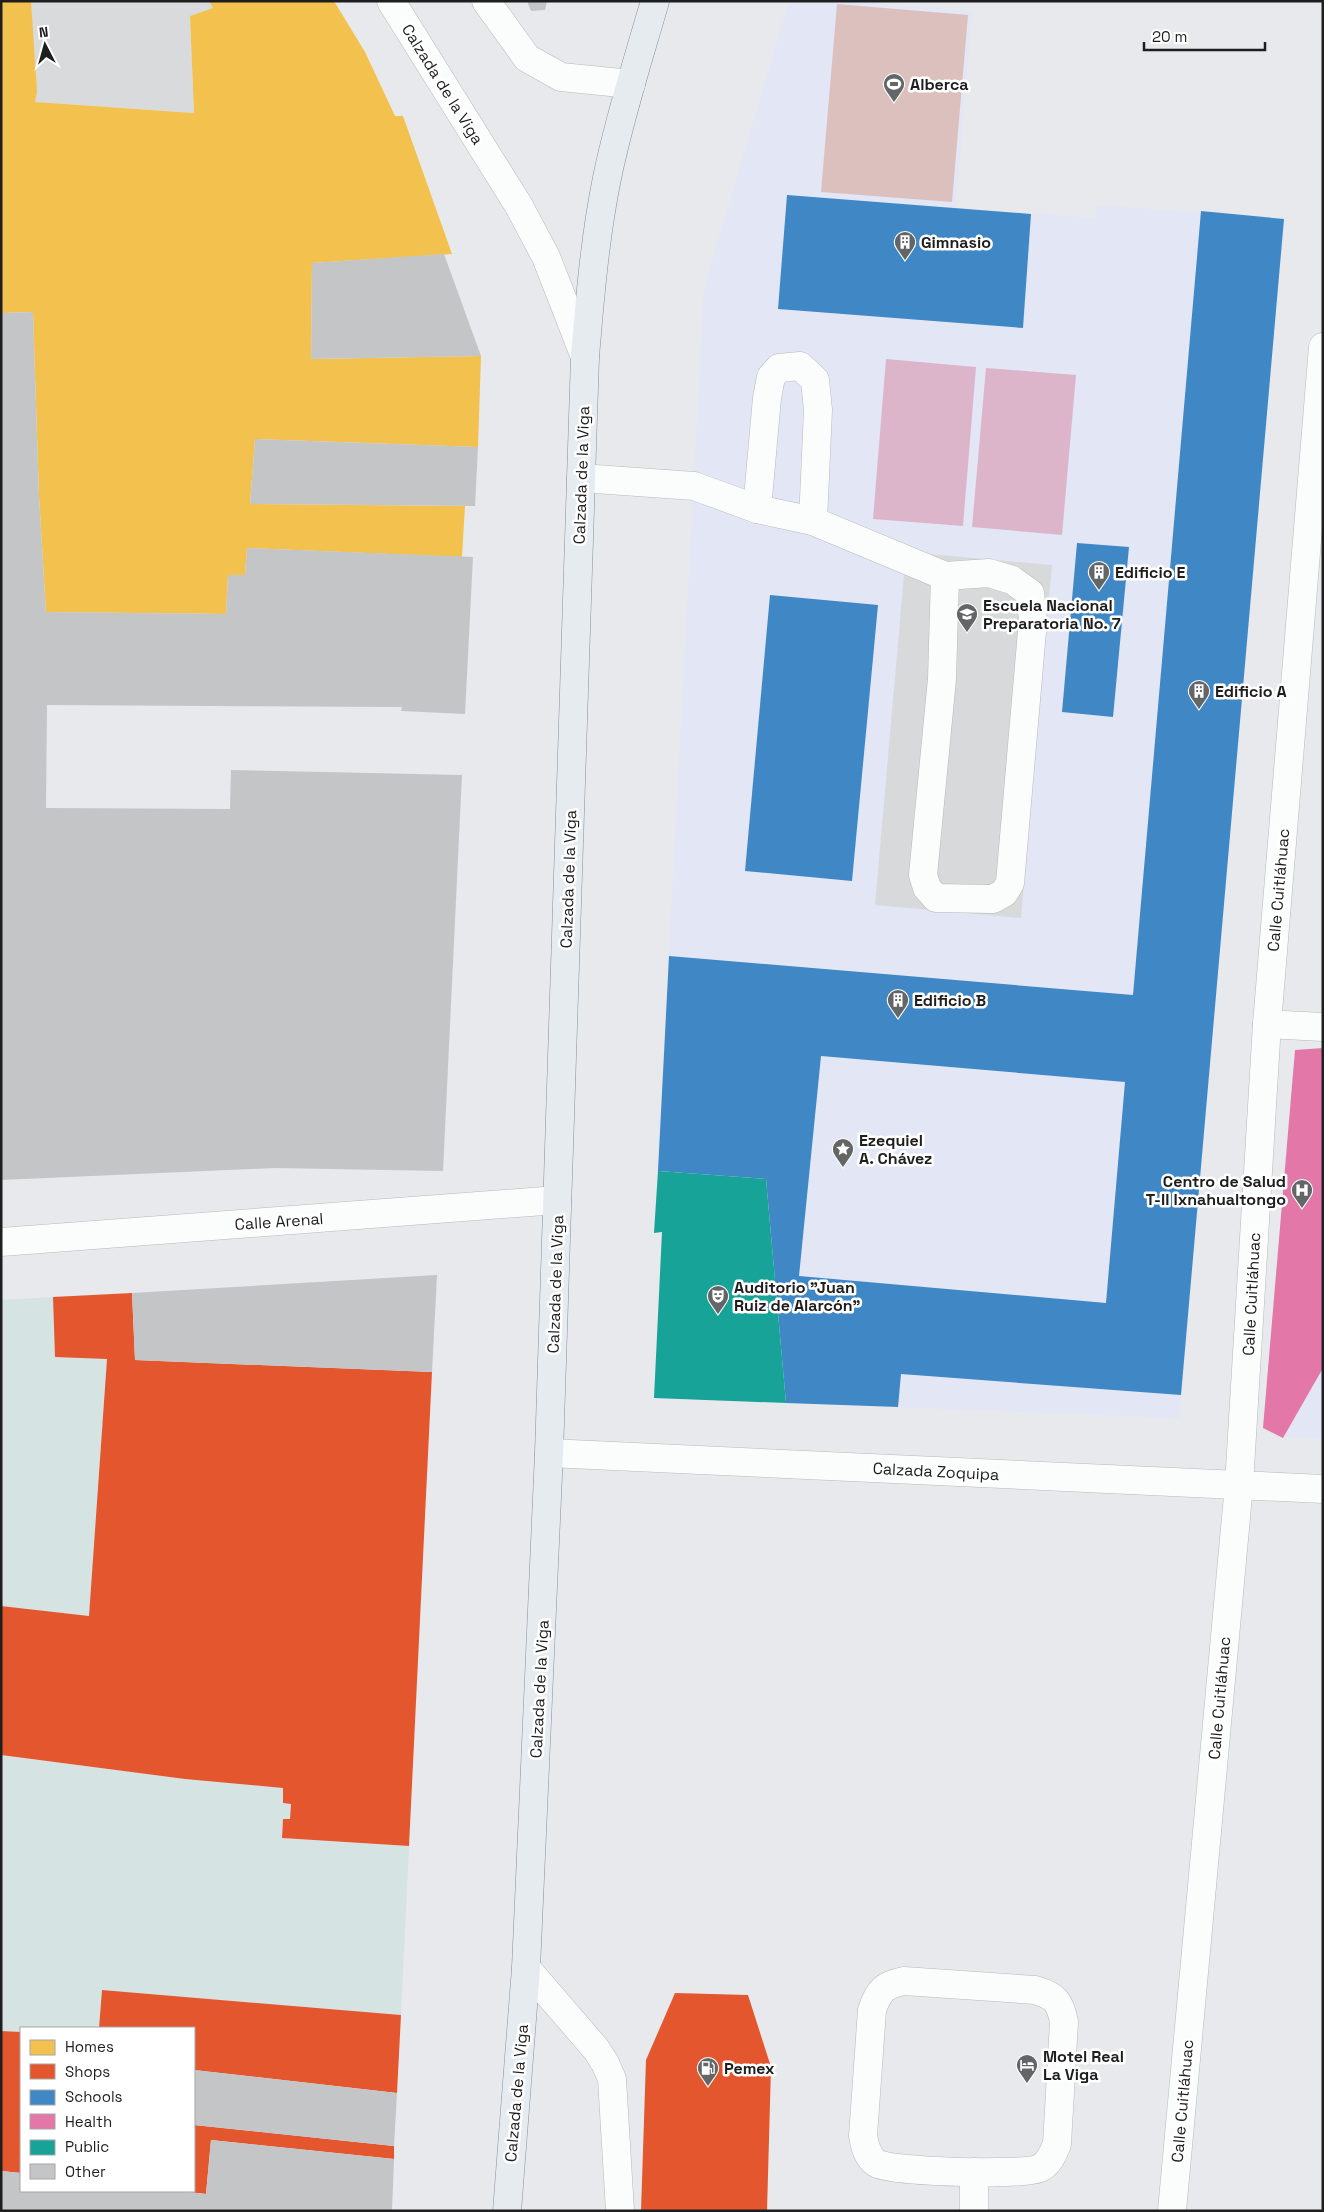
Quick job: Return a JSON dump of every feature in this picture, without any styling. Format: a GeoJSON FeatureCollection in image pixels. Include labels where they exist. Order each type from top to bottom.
{"type":"FeatureCollection","features":[{"type":"Feature","properties":{"kind":"main road","name":"Calzada de la Viga"},"geometry":{"type":"LineString","coordinates":[[507,2211],[526,1968],[550,1453],[585,357],[594,258],[607,178],[655,1]]}},
{"type":"Feature","properties":{"kind":"street","name":"Calzada de la Viga"},"geometry":{"type":"LineString","coordinates":[[391,1],[519,206],[546,257],[585,357]]}},
{"type":"Feature","properties":{"kind":"street"},"geometry":{"type":"LineString","coordinates":[[486,1],[527,58],[544,68],[560,77],[631,84]]}},
{"type":"Feature","properties":{"kind":"street","name":"Calle Cuitláhuac"},"geometry":{"type":"LineString","coordinates":[[1172,2211],[1239,1485],[1267,1024],[1323,347]]}},
{"type":"Feature","properties":{"kind":"street"},"geometry":{"type":"LineString","coordinates":[[757,509],[767,398],[771,377],[779,368],[800,366],[815,380],[818,410],[813,521]]}},
{"type":"Feature","properties":{"kind":"street"},"geometry":{"type":"LineString","coordinates":[[581,478],[694,486],[757,509],[813,521],[945,576],[989,573],[1012,580],[1030,593],[1033,620],[1010,883],[1004,893],[993,899],[936,898],[927,888],[923,875],[942,679],[945,576]]}},
{"type":"Feature","properties":{"kind":"street"},"geometry":{"type":"LineString","coordinates":[[1267,1024],[1323,1027]]}},
{"type":"Feature","properties":{"kind":"street","name":"Calle Arenal"},"geometry":{"type":"LineString","coordinates":[[1,1242],[557,1200]]}},
{"type":"Feature","properties":{"kind":"street","name":"Calzada Zoquipa"},"geometry":{"type":"LineString","coordinates":[[550,1453],[1323,1489]]}},
{"type":"Feature","properties":{"kind":"street"},"geometry":{"type":"LineString","coordinates":[[526,1968],[596,2049],[612,2079],[620,2211]]}},
{"type":"Feature","properties":{"kind":"street"},"geometry":{"type":"LineString","coordinates":[[904,1981],[1035,1990],[1051,1995],[1061,2006],[1064,2022],[1057,2134],[1052,2158],[1041,2168],[1026,2172],[974,2172],[892,2168],[876,2163],[866,2152],[863,2136],[872,2010],[878,1994],[889,1984],[904,1981]]}},
{"type":"Feature","properties":{"kind":"street"},"geometry":{"type":"LineString","coordinates":[[974,2172],[974,2211]]}},
{"type":"Feature","properties":{"kind":"shaded area"},"geometry":{"type":"Polygon","coordinates":[[[31,1],[209,1],[213,8],[190,16],[194,113],[35,102],[31,1]]]}},
{"type":"Feature","properties":{"kind":"shaded area","name":"Escuela Nacional Preparatoria No. 7"},"geometry":{"type":"Polygon","coordinates":[[[789,1],[845,1],[972,11],[956,208],[1095,218],[1097,205],[1284,219],[1179,1418],[654,1398],[662,1232],[654,1233],[704,288],[789,1]]]}},
{"type":"Feature","properties":{"kind":"shaded area","name":"Alberca"},"geometry":{"type":"Polygon","coordinates":[[[837,4],[968,15],[952,202],[821,192],[837,4]]]}},
{"type":"Feature","properties":{"kind":"shaded area"},"geometry":{"type":"Polygon","coordinates":[[[886,359],[976,367],[963,526],[873,519],[886,359]]]}},
{"type":"Feature","properties":{"kind":"shaded area"},"geometry":{"type":"Polygon","coordinates":[[[986,368],[1076,375],[1062,535],[972,527],[986,368]]]}},
{"type":"Feature","properties":{"kind":"shaded area"},"geometry":{"type":"Polygon","coordinates":[[[906,552],[1052,565],[1021,918],[875,905],[906,552]]]}},
{"type":"Feature","properties":{"kind":"shaded area"},"geometry":{"type":"Polygon","coordinates":[[[53,1297],[107,1359],[89,1616],[1,1606],[1,1300],[53,1297]]]}},
{"type":"Feature","properties":{"kind":"shaded area"},"geometry":{"type":"Polygon","coordinates":[[[1323,1368],[1323,1439],[1283,1438],[1323,1368]]]}},
{"type":"Feature","properties":{"kind":"shaded area"},"geometry":{"type":"Polygon","coordinates":[[[1,1755],[185,1779],[283,1788],[283,1803],[291,1804],[290,1819],[283,1819],[282,1838],[409,1846],[401,2015],[102,1990],[99,2027],[20,2027],[20,2032],[1,2031],[1,1755]]]}},
{"type":"Feature","properties":{"kind":"building: Homes"},"geometry":{"type":"Polygon","coordinates":[[[1,1],[31,1],[37,92],[35,102],[194,113],[190,16],[213,8],[209,1],[334,1],[365,52],[395,116],[403,116],[452,254],[312,263],[311,359],[481,356],[478,447],[255,439],[250,504],[465,506],[462,557],[247,548],[245,575],[228,575],[226,614],[46,612],[39,496],[33,312],[1,313],[1,1]]]}},
{"type":"Feature","properties":{"kind":"building: Shops"},"geometry":{"type":"Polygon","coordinates":[[[132,1293],[135,1360],[432,1372],[409,1846],[282,1838],[283,1819],[290,1819],[291,1804],[283,1803],[283,1788],[185,1779],[1,1755],[1,1606],[89,1616],[107,1359],[55,1357],[53,1297],[132,1293]]]}},
{"type":"Feature","properties":{"kind":"building: Shops"},"geometry":{"type":"Polygon","coordinates":[[[102,1990],[401,2015],[397,2093],[195,2070],[195,2027],[99,2027],[102,1990]]]}},
{"type":"Feature","properties":{"kind":"building: Shops","name":"Pemex"},"geometry":{"type":"Polygon","coordinates":[[[675,1993],[748,1995],[771,2067],[767,2211],[641,2211],[646,2060],[675,1993]]]}},
{"type":"Feature","properties":{"kind":"building: Shops"},"geometry":{"type":"Polygon","coordinates":[[[1,2031],[20,2032],[20,2173],[1,2171],[1,2031]]]}},
{"type":"Feature","properties":{"kind":"building: Shops"},"geometry":{"type":"Polygon","coordinates":[[[195,2125],[394,2146],[394,2159],[211,2140],[206,2194],[189,2192],[195,2192],[195,2125]]]}},
{"type":"Feature","properties":{"kind":"building: Schools","name":"Gimnasio"},"geometry":{"type":"Polygon","coordinates":[[[787,195],[1031,214],[1023,328],[778,309],[787,195]]]}},
{"type":"Feature","properties":{"kind":"building: Schools"},"geometry":{"type":"Polygon","coordinates":[[[1201,211],[1284,219],[1181,1395],[901,1374],[898,1407],[786,1403],[766,1179],[658,1171],[669,956],[1133,995],[1201,211]],[[821,1056],[799,1276],[1106,1303],[1125,1082],[821,1056]]]}},
{"type":"Feature","properties":{"kind":"building: Schools","name":"Edificio E"},"geometry":{"type":"Polygon","coordinates":[[[1077,543],[1129,547],[1113,717],[1062,712],[1077,543]]]}},
{"type":"Feature","properties":{"kind":"building: Schools"},"geometry":{"type":"Polygon","coordinates":[[[770,595],[878,605],[852,881],[745,871],[770,595]]]}},
{"type":"Feature","properties":{"kind":"building: Health","name":"Centro de Salud T-II Ixnahualtongo"},"geometry":{"type":"Polygon","coordinates":[[[1323,1048],[1323,1368],[1283,1438],[1263,1428],[1295,1050],[1323,1048]]]}},
{"type":"Feature","properties":{"kind":"building: Public","name":"Auditorio \"Juan Ruiz de Alarcón\""},"geometry":{"type":"Polygon","coordinates":[[[658,1171],[766,1179],[786,1403],[654,1398],[662,1232],[654,1233],[658,1171]]]}},
{"type":"Feature","properties":{"kind":"building: Other"},"geometry":{"type":"Polygon","coordinates":[[[527,1],[547,1],[545,10],[531,11],[527,1]]]}},
{"type":"Feature","properties":{"kind":"building: Other"},"geometry":{"type":"Polygon","coordinates":[[[444,254],[481,356],[311,359],[312,263],[444,254]]]}},
{"type":"Feature","properties":{"kind":"building: Other"},"geometry":{"type":"Polygon","coordinates":[[[33,312],[39,496],[46,612],[226,614],[228,575],[245,575],[247,548],[473,557],[465,714],[401,711],[402,707],[47,705],[46,808],[230,809],[231,770],[462,775],[443,1171],[276,1168],[1,1180],[1,313],[33,312]]]}},
{"type":"Feature","properties":{"kind":"building: Other"},"geometry":{"type":"Polygon","coordinates":[[[255,439],[478,447],[475,506],[250,504],[255,439]]]}},
{"type":"Feature","properties":{"kind":"building: Other"},"geometry":{"type":"Polygon","coordinates":[[[437,1275],[432,1372],[135,1360],[132,1293],[437,1275]]]}},
{"type":"Feature","properties":{"kind":"building: Other"},"geometry":{"type":"Polygon","coordinates":[[[195,2070],[397,2093],[394,2146],[195,2125],[195,2070]]]}},
{"type":"Feature","properties":{"kind":"building: Other"},"geometry":{"type":"Polygon","coordinates":[[[211,2140],[394,2159],[392,2211],[1,2211],[1,2171],[20,2173],[20,2192],[187,2192],[206,2194],[211,2140]]]}},
{"type":"Feature","properties":{"kind":"place","name":"Alberca"},"geometry":{"type":"Point","coordinates":[894,103]}},
{"type":"Feature","properties":{"kind":"place","name":"Gimnasio"},"geometry":{"type":"Point","coordinates":[905,261]}},
{"type":"Feature","properties":{"kind":"place","name":"Edificio E"},"geometry":{"type":"Point","coordinates":[1099,591]}},
{"type":"Feature","properties":{"kind":"place","name":"Escuela Nacional Preparatoria No. 7"},"geometry":{"type":"Point","coordinates":[967,633]}},
{"type":"Feature","properties":{"kind":"place","name":"Edificio A"},"geometry":{"type":"Point","coordinates":[1199,710]}},
{"type":"Feature","properties":{"kind":"place","name":"Edificio B"},"geometry":{"type":"Point","coordinates":[898,1019]}},
{"type":"Feature","properties":{"kind":"place","name":"Ezequiel A. Chávez"},"geometry":{"type":"Point","coordinates":[843,1168]}},
{"type":"Feature","properties":{"kind":"place","name":"Centro de Salud T-II Ixnahualtongo"},"geometry":{"type":"Point","coordinates":[1302,1209]}},
{"type":"Feature","properties":{"kind":"place","name":"Auditorio \"Juan Ruiz de Alarcón\""},"geometry":{"type":"Point","coordinates":[718,1315]}},
{"type":"Feature","properties":{"kind":"place","name":"Motel Real La Viga"},"geometry":{"type":"Point","coordinates":[1027,2084]}},
{"type":"Feature","properties":{"kind":"place","name":"Pemex"},"geometry":{"type":"Point","coordinates":[708,2087]}}]}
